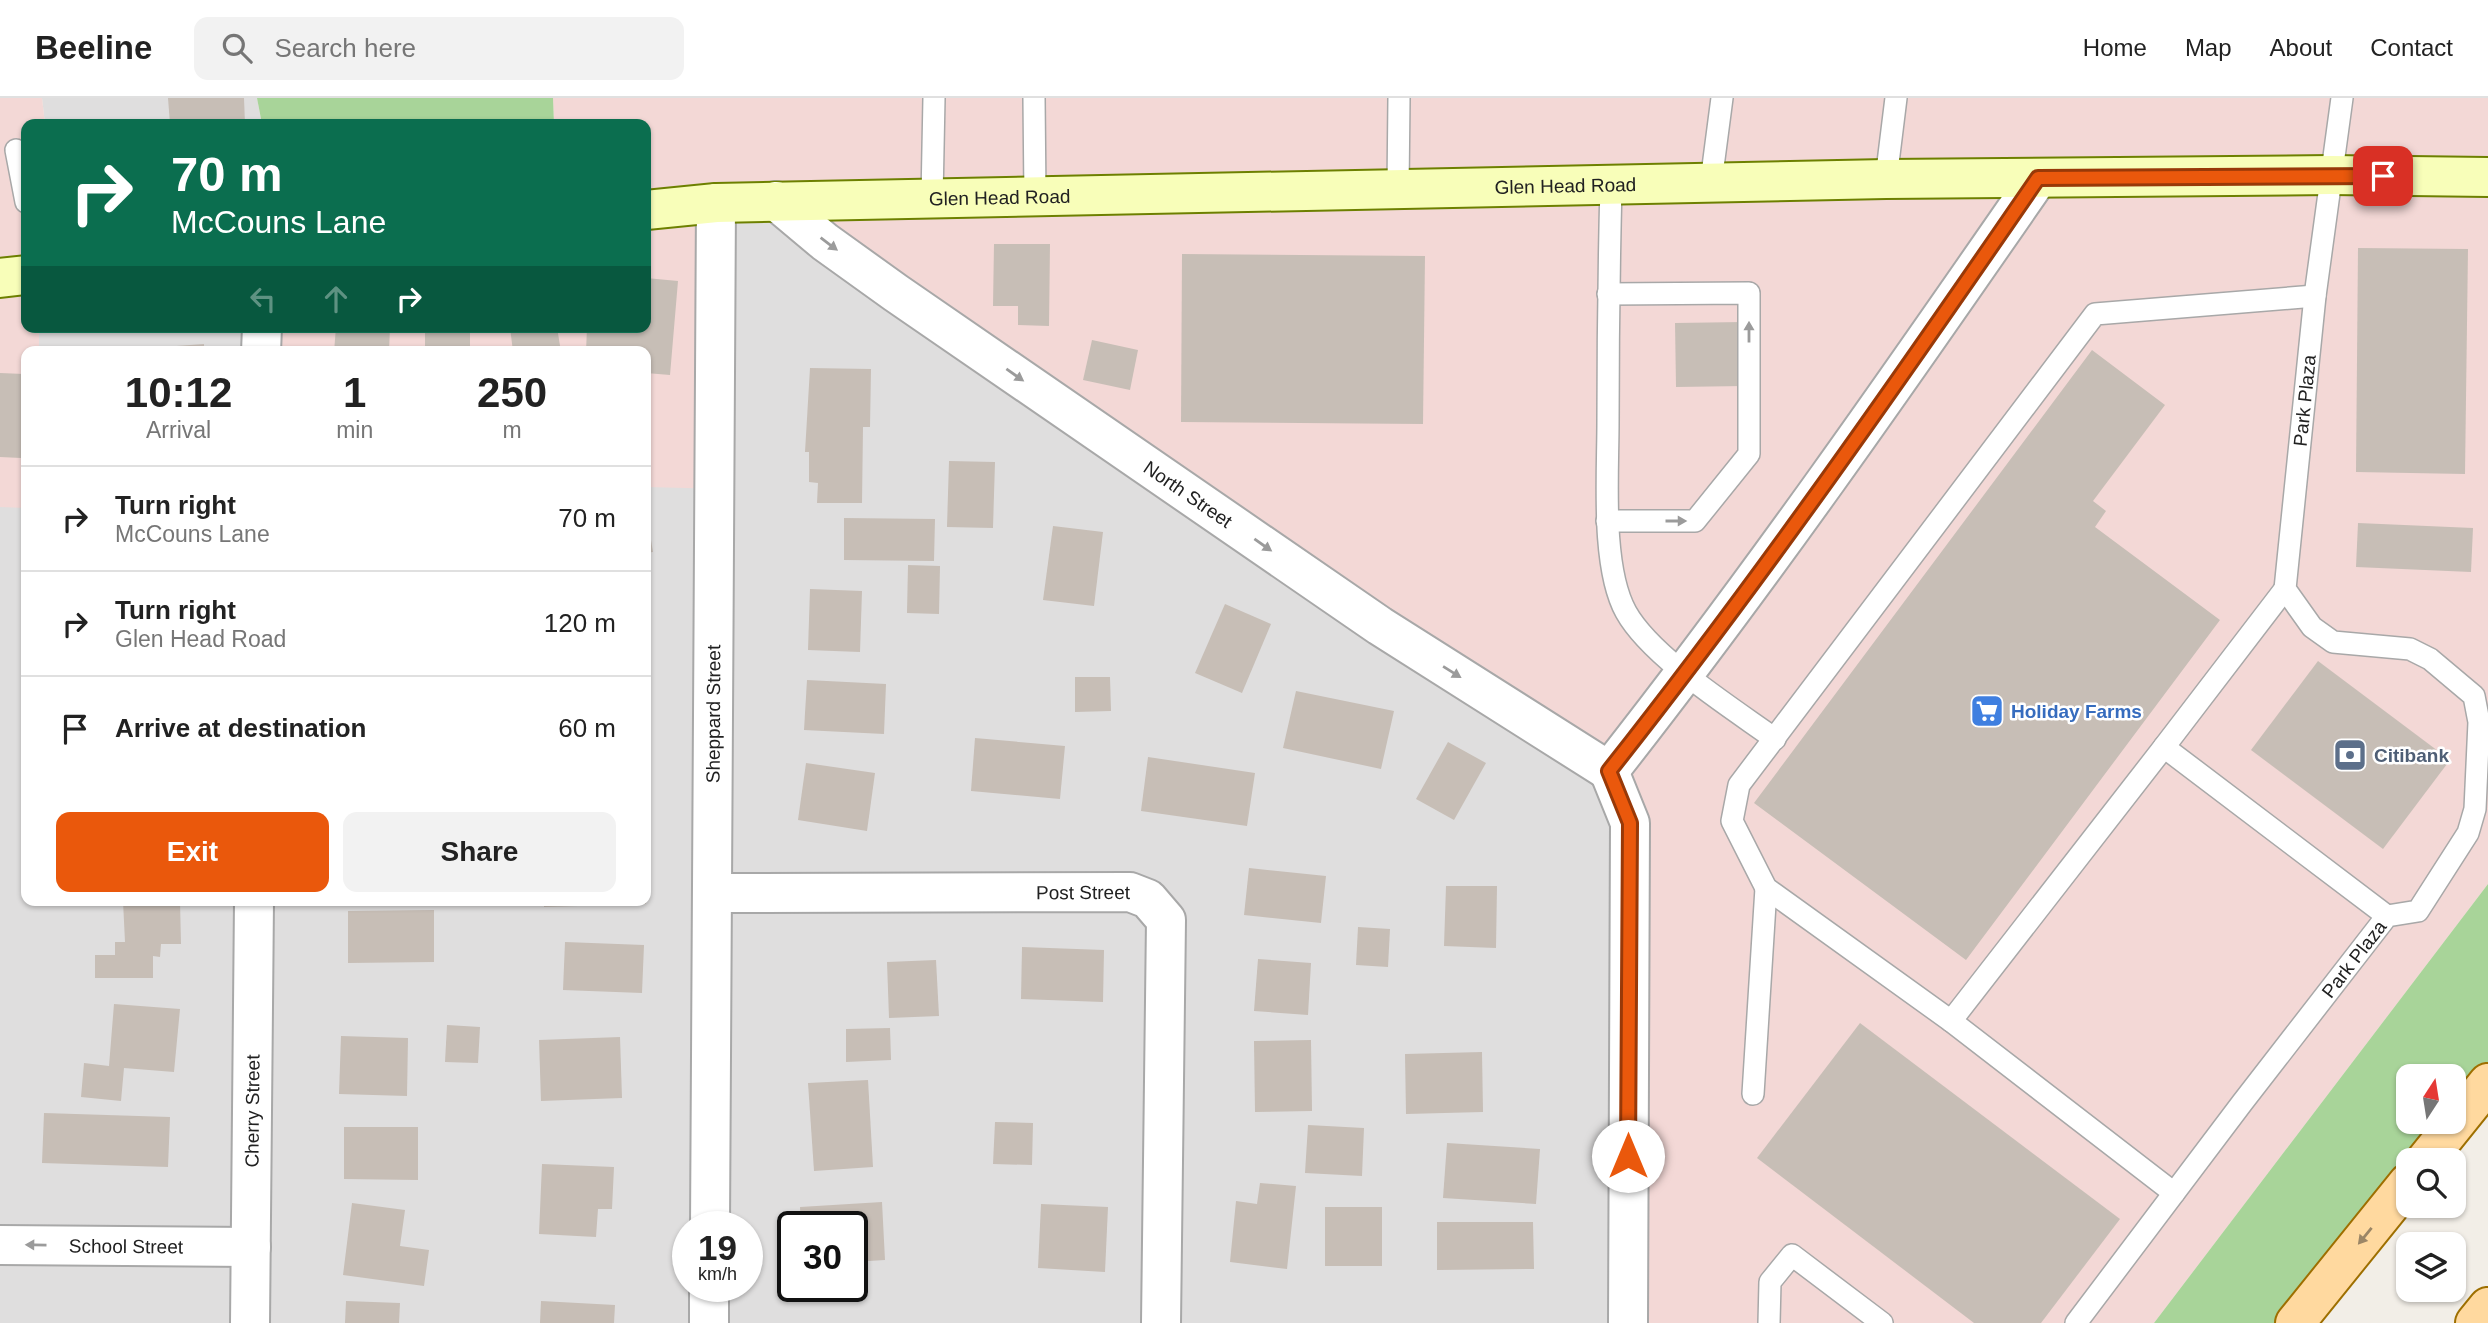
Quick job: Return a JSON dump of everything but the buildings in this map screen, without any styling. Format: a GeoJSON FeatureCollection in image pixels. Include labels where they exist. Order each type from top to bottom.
{"type":"FeatureCollection","features":[{"type":"Feature","properties":{"kind":"main road","name":"Glen Head Road"},"geometry":{"type":"LineString","coordinates":[[651,210],[776,201],[1711,182],[2331,175],[2488,177]]}},
{"type":"Feature","properties":{"kind":"main road"},"geometry":{"type":"LineString","coordinates":[[0,278],[21,276]]}},
{"type":"Feature","properties":{"kind":"main road"},"geometry":{"type":"LineString","coordinates":[[2436,1148],[2488,1083]]}},
{"type":"Feature","properties":{"kind":"main road"},"geometry":{"type":"LineString","coordinates":[[2295,1323],[2396,1198]]}},
{"type":"Feature","properties":{"kind":"main road"},"geometry":{"type":"LineString","coordinates":[[2475,1323],[2488,1307]]}},
{"type":"Feature","properties":{"kind":"street"},"geometry":{"type":"LineString","coordinates":[[1628,1323],[1630,823],[1609,771],[1686,673],[1909,365],[2038,178]]}},
{"type":"Feature","properties":{"kind":"street","name":"North Street"},"geometry":{"type":"LineString","coordinates":[[776,201],[825,242],[896,293],[1380,626],[1609,771]]}},
{"type":"Feature","properties":{"kind":"street","name":"Sheppard Street"},"geometry":{"type":"LineString","coordinates":[[710,1211],[716,203]]}},
{"type":"Feature","properties":{"kind":"street","name":"Post Street"},"geometry":{"type":"LineString","coordinates":[[712,893],[1129,892],[1148,899],[1166,920],[1161,1323]]}},
{"type":"Feature","properties":{"kind":"street","name":"Cherry Street"},"geometry":{"type":"LineString","coordinates":[[250,1323],[254,906]]}},
{"type":"Feature","properties":{"kind":"street","name":"School Street"},"geometry":{"type":"LineString","coordinates":[[0,1245],[251,1247]]}},
{"type":"Feature","properties":{"kind":"street"},"geometry":{"type":"LineString","coordinates":[[709,1302],[709,1323]]}},
{"type":"Feature","properties":{"kind":"lane"},"geometry":{"type":"LineString","coordinates":[[932,198],[934,98]]}},
{"type":"Feature","properties":{"kind":"lane"},"geometry":{"type":"LineString","coordinates":[[1034,98],[1035,196]]}},
{"type":"Feature","properties":{"kind":"lane"},"geometry":{"type":"LineString","coordinates":[[1398,189],[1399,98]]}},
{"type":"Feature","properties":{"kind":"lane"},"geometry":{"type":"LineString","coordinates":[[1711,182],[1722,98]]}},
{"type":"Feature","properties":{"kind":"lane"},"geometry":{"type":"LineString","coordinates":[[1886,179],[1896,98]]}},
{"type":"Feature","properties":{"kind":"lane","name":"Park Plaza"},"geometry":{"type":"LineString","coordinates":[[2076,1323],[2387,916],[2418,911],[2468,833],[2475,809],[2479,722],[2473,696],[2430,659],[2410,649],[2333,642],[2312,627],[2285,589],[2315,296],[2342,98]]}},
{"type":"Feature","properties":{"kind":"lane"},"geometry":{"type":"LineString","coordinates":[[16,150],[21,176]]}},
{"type":"Feature","properties":{"kind":"lane"},"geometry":{"type":"LineString","coordinates":[[1611,185],[1607,521],[1616,582],[1625,611],[1644,636],[1686,673],[1775,739]]}},
{"type":"Feature","properties":{"kind":"lane"},"geometry":{"type":"LineString","coordinates":[[1607,521],[1695,521],[1749,454],[1749,293],[1608,294]]}},
{"type":"Feature","properties":{"kind":"lane"},"geometry":{"type":"LineString","coordinates":[[2174,1193],[1951,1021],[1766,888],[1732,821],[1739,785],[2095,314],[2315,296]]}},
{"type":"Feature","properties":{"kind":"lane"},"geometry":{"type":"LineString","coordinates":[[1951,1021],[2285,589]]}},
{"type":"Feature","properties":{"kind":"lane"},"geometry":{"type":"LineString","coordinates":[[2164,747],[2387,916]]}},
{"type":"Feature","properties":{"kind":"lane"},"geometry":{"type":"LineString","coordinates":[[1753,1094],[1766,888]]}},
{"type":"Feature","properties":{"kind":"lane"},"geometry":{"type":"LineString","coordinates":[[1769,1323],[1770,1282],[1793,1255],[1882,1323]]}},
{"type":"Feature","properties":{"kind":"shaded area"},"geometry":{"type":"Polygon","coordinates":[[[0,98],[42,98],[44,119],[21,119],[21,333],[39,333],[39,346],[21,346],[21,508],[0,507],[0,98]]]}},
{"type":"Feature","properties":{"kind":"shaded area"},"geometry":{"type":"Polygon","coordinates":[[[42,98],[257,98],[261,119],[44,119],[42,98]]]}},
{"type":"Feature","properties":{"kind":"shaded area"},"geometry":{"type":"Polygon","coordinates":[[[553,98],[2488,98],[2488,884],[2154,1323],[1628,1323],[1609,771],[776,201],[716,203],[725,489],[651,487],[651,346],[267,346],[268,333],[651,333],[651,119],[554,119],[553,98]]]}},
{"type":"Feature","properties":{"kind":"shaded area"},"geometry":{"type":"Polygon","coordinates":[[[776,201],[1609,771],[1628,1323],[0,1323],[0,278],[21,318],[21,333],[651,333],[651,210],[776,201]]]}},
{"type":"Feature","properties":{"kind":"green space"},"geometry":{"type":"Polygon","coordinates":[[[257,98],[553,98],[554,119],[261,119],[257,98]]]}},
{"type":"Feature","properties":{"kind":"green space"},"geometry":{"type":"Polygon","coordinates":[[[2488,884],[2488,1083],[2466,1110],[2466,1064],[2396,1064],[2396,1134],[2447,1134],[2436,1148],[2396,1148],[2396,1197],[2295,1323],[2154,1323],[2488,884]]]}},
{"type":"Feature","properties":{"kind":"place","name":"Holiday Farms"},"geometry":{"type":"Point","coordinates":[1987,711]}},
{"type":"Feature","properties":{"kind":"place","name":"Citibank"},"geometry":{"type":"Point","coordinates":[2350,755]}},
{"type":"Feature","properties":{"kind":"route"},"geometry":{"type":"LineString","coordinates":[[1628,1156],[1630,823],[1609,771],[1686,673],[1909,365],[2038,178],[2383,176]]}}]}
